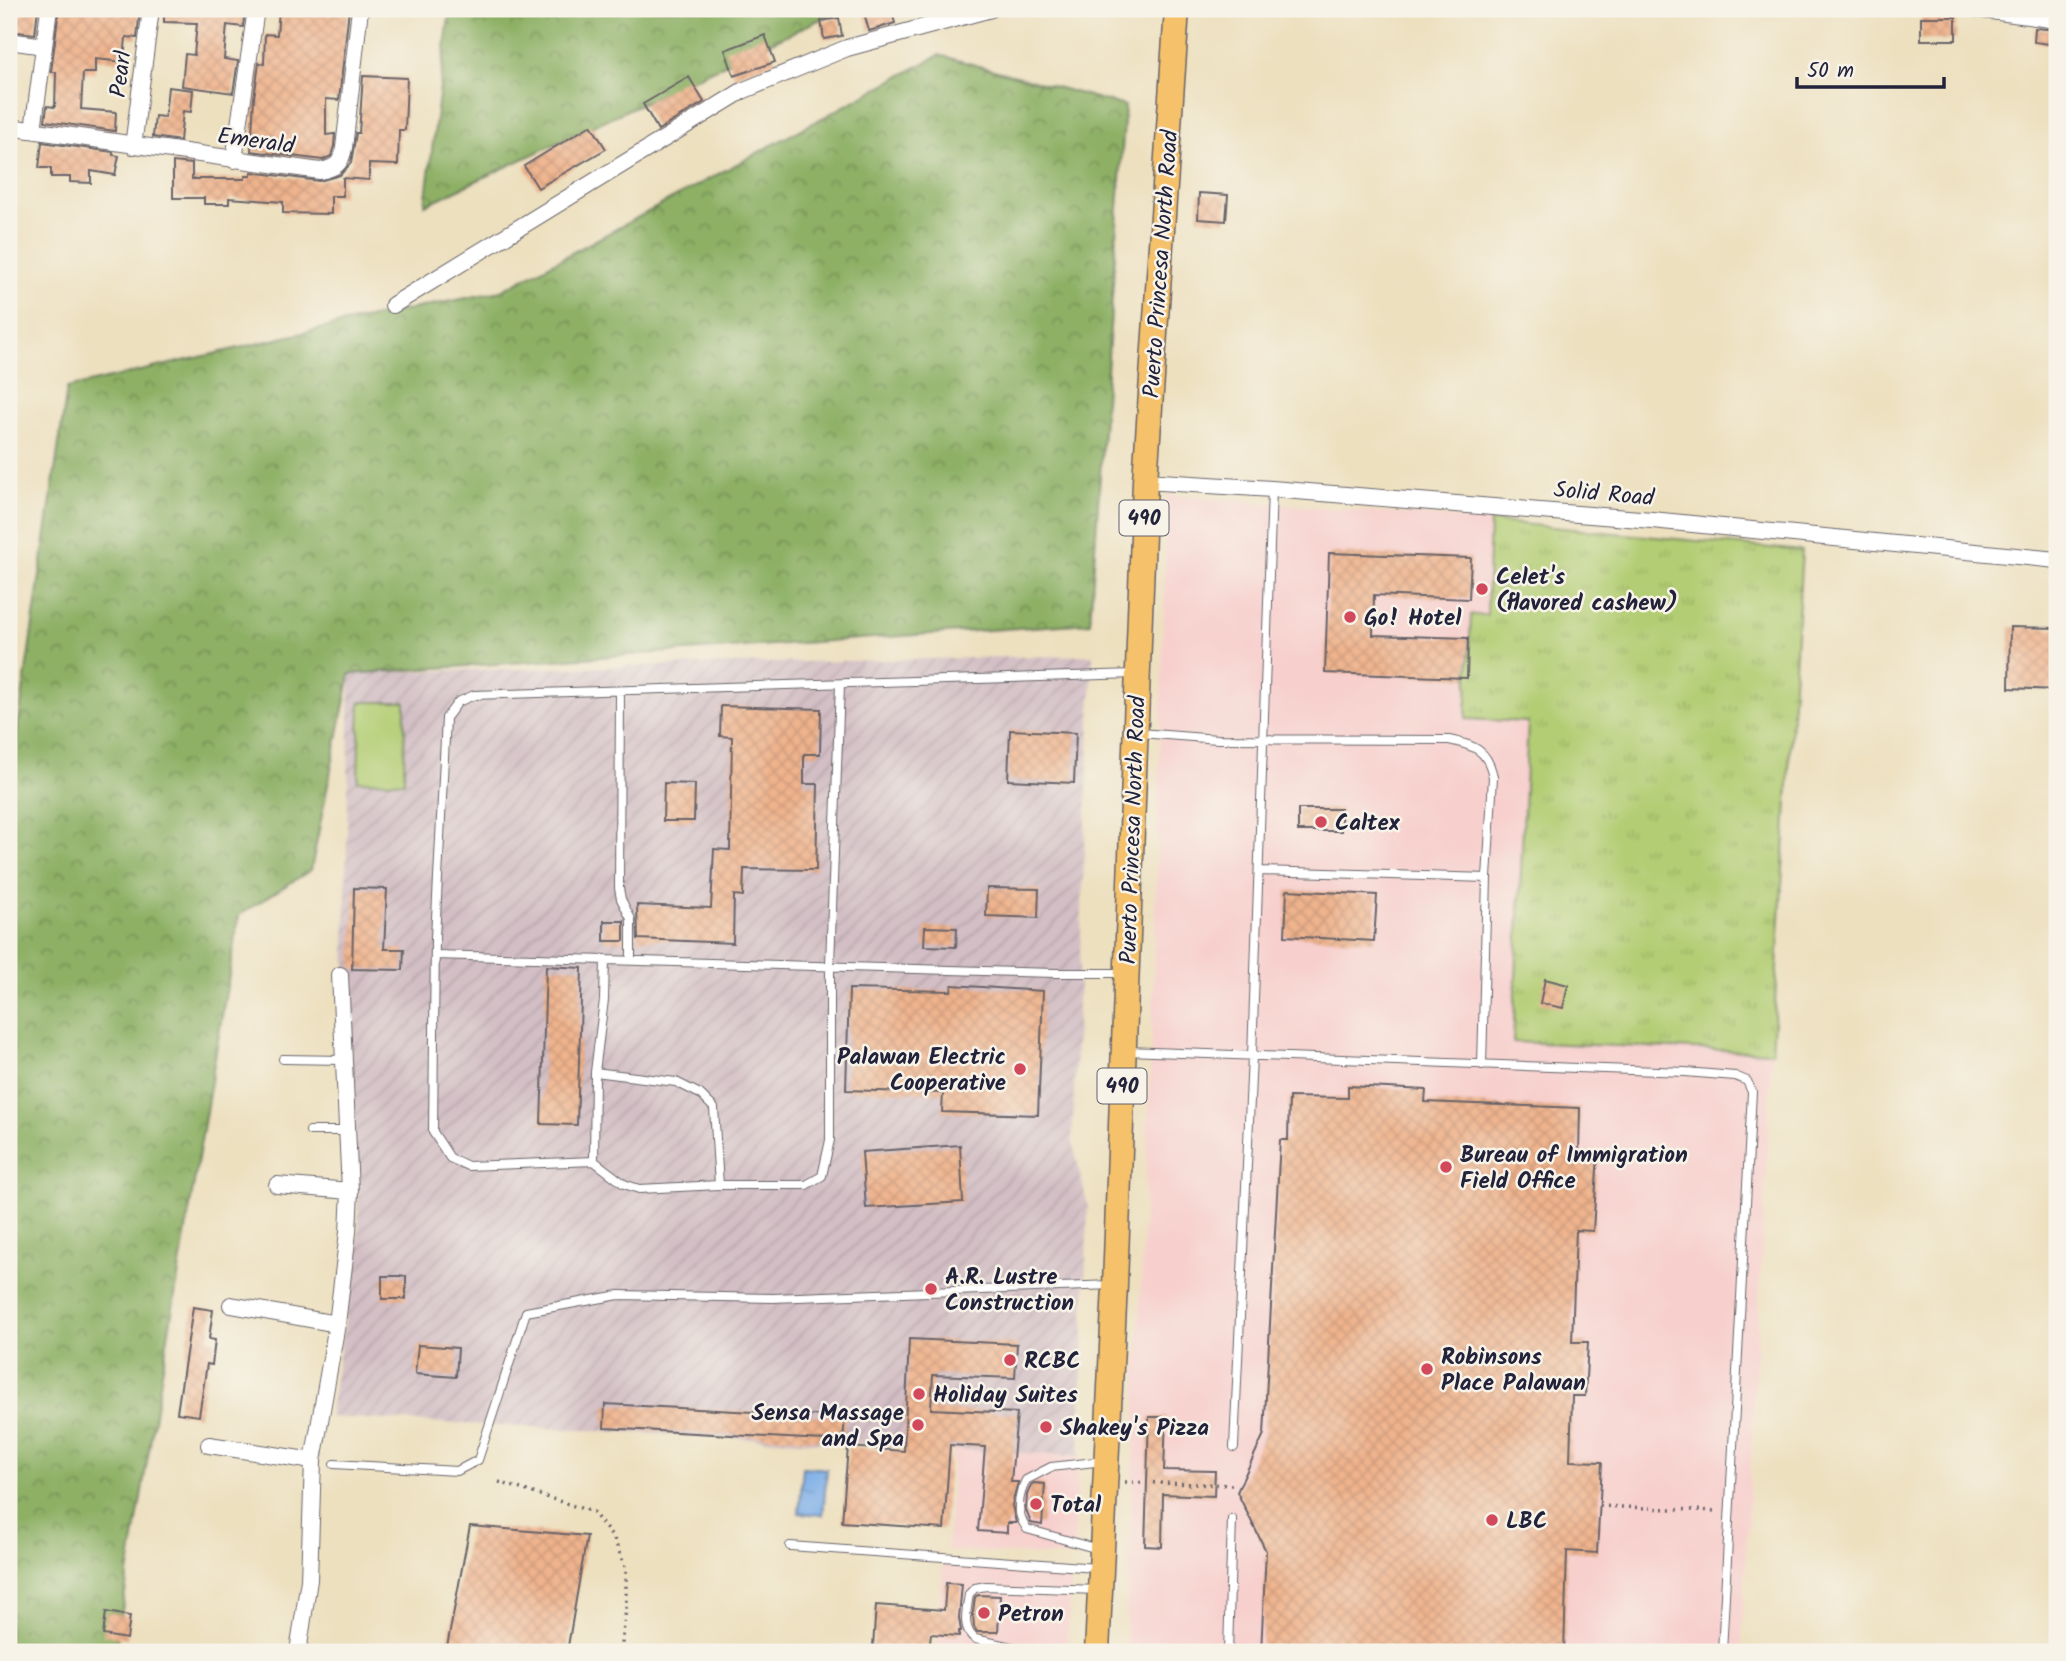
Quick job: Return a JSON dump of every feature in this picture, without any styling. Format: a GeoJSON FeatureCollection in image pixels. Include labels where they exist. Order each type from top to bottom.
{"type":"FeatureCollection","features":[{"type":"Feature","properties":{"kind":"main road","name":"Puerto Princesa North Road"},"geometry":{"type":"LineString","coordinates":[[1097,1652],[1115,1285],[1145,481],[1177,9]]}},
{"type":"Feature","properties":{"kind":"street"},"geometry":{"type":"LineString","coordinates":[[33,130],[49,9]]}},
{"type":"Feature","properties":{"kind":"street","name":"Pearl"},"geometry":{"type":"LineString","coordinates":[[133,146],[151,9]]}},
{"type":"Feature","properties":{"kind":"street"},"geometry":{"type":"LineString","coordinates":[[234,159],[256,9]]}},
{"type":"Feature","properties":{"kind":"street","name":"Emerald"},"geometry":{"type":"LineString","coordinates":[[9,127],[320,172],[339,165],[344,148],[360,9]]}},
{"type":"Feature","properties":{"kind":"street"},"geometry":{"type":"LineString","coordinates":[[393,305],[742,91],[847,48],[992,9]]}},
{"type":"Feature","properties":{"kind":"street"},"geometry":{"type":"LineString","coordinates":[[1976,9],[2036,13],[2057,20]]}},
{"type":"Feature","properties":{"kind":"street"},"geometry":{"type":"LineString","coordinates":[[9,41],[44,46]]}},
{"type":"Feature","properties":{"kind":"street","name":"Solid Road"},"geometry":{"type":"LineString","coordinates":[[1145,481],[1652,520],[2057,560]]}},
{"type":"Feature","properties":{"kind":"street"},"geometry":{"type":"LineString","coordinates":[[298,1652],[309,1580],[313,1461],[337,1324],[348,1231],[350,1191],[340,975]]}},
{"type":"Feature","properties":{"kind":"street"},"geometry":{"type":"LineString","coordinates":[[277,1185],[350,1191]]}},
{"type":"Feature","properties":{"kind":"street"},"geometry":{"type":"LineString","coordinates":[[231,1305],[337,1324]]}},
{"type":"Feature","properties":{"kind":"street"},"geometry":{"type":"LineString","coordinates":[[209,1445],[313,1461]]}},
{"type":"Feature","properties":{"kind":"lane"},"geometry":{"type":"LineString","coordinates":[[1234,1447],[1252,1056],[1272,489]]}},
{"type":"Feature","properties":{"kind":"lane"},"geometry":{"type":"LineString","coordinates":[[840,684],[830,965],[831,1140],[822,1177],[806,1185],[631,1188],[594,1161],[468,1166],[450,1158],[433,1132],[435,955],[446,719],[458,702],[474,695],[1139,674]]}},
{"type":"Feature","properties":{"kind":"lane"},"geometry":{"type":"LineString","coordinates":[[620,691],[620,888],[621,899],[631,919],[631,960]]}},
{"type":"Feature","properties":{"kind":"lane"},"geometry":{"type":"LineString","coordinates":[[1135,733],[1264,740],[1449,740],[1469,744],[1481,752],[1491,762],[1493,777],[1482,1065]]}},
{"type":"Feature","properties":{"kind":"lane"},"geometry":{"type":"LineString","coordinates":[[1259,871],[1488,878]]}},
{"type":"Feature","properties":{"kind":"lane"},"geometry":{"type":"LineString","coordinates":[[435,955],[1126,973]]}},
{"type":"Feature","properties":{"kind":"lane"},"geometry":{"type":"LineString","coordinates":[[594,1161],[595,1072],[604,1000],[605,959]]}},
{"type":"Feature","properties":{"kind":"lane"},"geometry":{"type":"LineString","coordinates":[[1123,1051],[1685,1072],[1735,1076],[1747,1081],[1752,1092],[1722,1652]]}},
{"type":"Feature","properties":{"kind":"lane"},"geometry":{"type":"LineString","coordinates":[[283,1059],[344,1060]]}},
{"type":"Feature","properties":{"kind":"lane"},"geometry":{"type":"LineString","coordinates":[[595,1072],[676,1082],[700,1094],[713,1108],[719,1185]]}},
{"type":"Feature","properties":{"kind":"lane"},"geometry":{"type":"LineString","coordinates":[[310,1131],[346,1131]]}},
{"type":"Feature","properties":{"kind":"lane"},"geometry":{"type":"LineString","coordinates":[[334,1464],[457,1471],[478,1460],[526,1312],[619,1295],[773,1298],[1115,1285]]}},
{"type":"Feature","properties":{"kind":"lane"},"geometry":{"type":"LineString","coordinates":[[1101,1570],[1027,1530],[1020,1519],[1018,1508],[1026,1480],[1051,1467],[1106,1471]]}},
{"type":"Feature","properties":{"kind":"lane"},"geometry":{"type":"LineString","coordinates":[[1228,1652],[1232,1519]]}},
{"type":"Feature","properties":{"kind":"lane"},"geometry":{"type":"LineString","coordinates":[[790,1546],[1101,1570]]}},
{"type":"Feature","properties":{"kind":"lane"},"geometry":{"type":"LineString","coordinates":[[1035,1652],[975,1639],[969,1634],[966,1628],[969,1594],[975,1588],[986,1586],[1101,1570]]}},
{"type":"Feature","properties":{"kind":"path"},"geometry":{"type":"LineString","coordinates":[[1106,1471],[1232,1485]]}},
{"type":"Feature","properties":{"kind":"path"},"geometry":{"type":"LineString","coordinates":[[499,1482],[593,1512],[614,1539],[626,1569],[626,1608],[621,1652]]}},
{"type":"Feature","properties":{"kind":"path"},"geometry":{"type":"LineString","coordinates":[[1600,1506],[1728,1512]]}},
{"type":"Feature","properties":{"kind":"shaded area"},"geometry":{"type":"Polygon","coordinates":[[[1167,495],[1490,521],[1487,615],[1471,615],[1466,719],[1528,722],[1513,1042],[1772,1052],[1741,1652],[1125,1652],[1152,1030],[1167,495]]]}},
{"type":"Feature","properties":{"kind":"shaded area"},"geometry":{"type":"Polygon","coordinates":[[[1093,655],[1072,1139],[1088,1207],[1079,1456],[329,1417],[359,1232],[345,943],[350,673],[1093,655]]]}},
{"type":"Feature","properties":{"kind":"shaded area","name":"Total"},"geometry":{"type":"Polygon","coordinates":[[[953,1449],[1079,1456],[1073,1557],[947,1550],[953,1449]]]}},
{"type":"Feature","properties":{"kind":"shaded area"},"geometry":{"type":"Polygon","coordinates":[[[943,1564],[1072,1574],[1066,1652],[937,1652],[943,1564]]]}},
{"type":"Feature","properties":{"kind":"green space"},"geometry":{"type":"Polygon","coordinates":[[[450,9],[842,9],[425,205],[450,9]]]}},
{"type":"Feature","properties":{"kind":"green space"},"geometry":{"type":"Polygon","coordinates":[[[939,55],[1125,106],[1090,623],[350,674],[311,870],[239,915],[115,1652],[9,1652],[9,789],[67,388],[363,319],[501,291],[939,55]]]}},
{"type":"Feature","properties":{"kind":"green space"},"geometry":{"type":"Polygon","coordinates":[[[1490,521],[1802,551],[1772,1052],[1513,1042],[1528,722],[1466,719],[1471,615],[1487,615],[1490,521]]]}},
{"type":"Feature","properties":{"kind":"green space"},"geometry":{"type":"Polygon","coordinates":[[[360,702],[405,702],[404,782],[358,781],[360,702]]]}},
{"type":"Feature","properties":{"kind":"water"},"geometry":{"type":"Polygon","coordinates":[[[803,1467],[827,1469],[823,1515],[799,1513],[803,1467]]]}},
{"type":"Feature","properties":{"kind":"building"},"geometry":{"type":"Polygon","coordinates":[[[9,9],[38,9],[35,34],[9,31],[9,9]]]}},
{"type":"Feature","properties":{"kind":"building"},"geometry":{"type":"Polygon","coordinates":[[[59,9],[140,9],[137,38],[126,37],[124,62],[95,59],[95,73],[83,73],[81,109],[116,112],[115,131],[45,121],[47,106],[55,107],[56,72],[51,72],[59,9]]]}},
{"type":"Feature","properties":{"kind":"building"},"geometry":{"type":"Polygon","coordinates":[[[164,9],[245,9],[243,27],[227,25],[224,59],[238,61],[233,93],[182,86],[185,54],[194,55],[197,23],[164,22],[164,9]]]}},
{"type":"Feature","properties":{"kind":"building"},"geometry":{"type":"Polygon","coordinates":[[[279,9],[349,9],[339,100],[326,99],[326,135],[335,134],[334,146],[331,156],[323,160],[251,151],[259,63],[264,64],[265,34],[277,35],[279,9]]]}},
{"type":"Feature","properties":{"kind":"building"},"geometry":{"type":"Polygon","coordinates":[[[891,9],[895,23],[869,31],[864,13],[891,9]]]}},
{"type":"Feature","properties":{"kind":"building"},"geometry":{"type":"Polygon","coordinates":[[[1921,17],[1956,17],[1956,40],[1921,40],[1921,17]]]}},
{"type":"Feature","properties":{"kind":"building"},"geometry":{"type":"Polygon","coordinates":[[[839,18],[842,36],[824,39],[821,21],[839,18]]]}},
{"type":"Feature","properties":{"kind":"building"},"geometry":{"type":"Polygon","coordinates":[[[2035,28],[2057,30],[2057,45],[2034,42],[2035,28]]]}},
{"type":"Feature","properties":{"kind":"building"},"geometry":{"type":"Polygon","coordinates":[[[765,35],[775,62],[734,76],[725,50],[765,35]]]}},
{"type":"Feature","properties":{"kind":"building"},"geometry":{"type":"Polygon","coordinates":[[[363,76],[407,78],[405,130],[399,130],[398,165],[369,164],[369,180],[343,178],[343,196],[331,196],[331,214],[283,213],[283,202],[229,198],[229,204],[204,204],[204,198],[173,198],[173,162],[192,164],[192,179],[245,179],[245,176],[251,176],[251,172],[319,181],[340,175],[351,163],[356,133],[359,133],[363,76]]]}},
{"type":"Feature","properties":{"kind":"building"},"geometry":{"type":"Polygon","coordinates":[[[689,77],[704,102],[658,130],[643,104],[689,77]]]}},
{"type":"Feature","properties":{"kind":"building"},"geometry":{"type":"Polygon","coordinates":[[[168,87],[193,90],[191,112],[183,111],[180,141],[153,137],[155,116],[165,117],[168,87]]]}},
{"type":"Feature","properties":{"kind":"building"},"geometry":{"type":"Polygon","coordinates":[[[591,125],[606,149],[538,188],[524,166],[591,125]]]}},
{"type":"Feature","properties":{"kind":"building"},"geometry":{"type":"Polygon","coordinates":[[[42,142],[113,152],[113,155],[119,156],[115,175],[91,171],[91,183],[70,182],[70,177],[51,177],[51,168],[39,168],[42,142]]]}},
{"type":"Feature","properties":{"kind":"building"},"geometry":{"type":"Polygon","coordinates":[[[1199,193],[1228,195],[1226,221],[1198,219],[1199,193]]]}},
{"type":"Feature","properties":{"kind":"building","name":"Go! Hotel"},"geometry":{"type":"Polygon","coordinates":[[[1329,553],[1471,558],[1469,599],[1374,595],[1373,635],[1468,638],[1467,678],[1325,673],[1329,553]]]}},
{"type":"Feature","properties":{"kind":"building"},"geometry":{"type":"Polygon","coordinates":[[[2010,627],[2057,628],[2057,690],[2009,688],[2010,627]]]}},
{"type":"Feature","properties":{"kind":"building"},"geometry":{"type":"Polygon","coordinates":[[[721,706],[821,709],[820,754],[804,754],[804,784],[818,784],[816,870],[744,869],[743,896],[734,895],[733,943],[638,939],[637,905],[711,908],[714,849],[730,850],[732,737],[720,736],[721,706]]]}},
{"type":"Feature","properties":{"kind":"building"},"geometry":{"type":"Polygon","coordinates":[[[1010,730],[1076,733],[1074,783],[1008,780],[1010,730]]]}},
{"type":"Feature","properties":{"kind":"building"},"geometry":{"type":"Polygon","coordinates":[[[664,783],[695,784],[694,821],[663,821],[664,783]]]}},
{"type":"Feature","properties":{"kind":"building"},"geometry":{"type":"Polygon","coordinates":[[[1298,809],[1341,809],[1341,831],[1298,831],[1298,809]]]}},
{"type":"Feature","properties":{"kind":"building"},"geometry":{"type":"Polygon","coordinates":[[[354,888],[387,889],[384,949],[404,949],[403,970],[352,969],[354,888]]]}},
{"type":"Feature","properties":{"kind":"building"},"geometry":{"type":"Polygon","coordinates":[[[987,888],[1039,889],[1038,918],[986,916],[987,888]]]}},
{"type":"Feature","properties":{"kind":"building"},"geometry":{"type":"Polygon","coordinates":[[[1287,890],[1377,895],[1374,941],[1285,936],[1287,890]]]}},
{"type":"Feature","properties":{"kind":"building"},"geometry":{"type":"Polygon","coordinates":[[[604,921],[624,921],[624,941],[604,941],[604,921]]]}},
{"type":"Feature","properties":{"kind":"building"},"geometry":{"type":"Polygon","coordinates":[[[925,927],[957,928],[956,947],[924,946],[925,927]]]}},
{"type":"Feature","properties":{"kind":"building"},"geometry":{"type":"Polygon","coordinates":[[[546,966],[582,968],[577,1125],[541,1124],[546,966]]]}},
{"type":"Feature","properties":{"kind":"building"},"geometry":{"type":"Polygon","coordinates":[[[1545,979],[1568,985],[1563,1008],[1540,1003],[1545,979]]]}},
{"type":"Feature","properties":{"kind":"building"},"geometry":{"type":"Polygon","coordinates":[[[952,985],[1043,991],[1038,1115],[942,1112],[943,1093],[846,1090],[849,989],[951,991],[952,985]]]}},
{"type":"Feature","properties":{"kind":"building","name":"Robinsons Place Palawan"},"geometry":{"type":"Polygon","coordinates":[[[1348,1086],[1426,1090],[1425,1102],[1580,1108],[1579,1154],[1598,1154],[1593,1231],[1576,1230],[1572,1342],[1588,1342],[1585,1396],[1572,1396],[1570,1461],[1602,1462],[1597,1553],[1567,1551],[1564,1652],[1261,1652],[1266,1551],[1237,1492],[1264,1434],[1280,1140],[1288,1140],[1289,1097],[1348,1098],[1348,1086]]]}},
{"type":"Feature","properties":{"kind":"building"},"geometry":{"type":"Polygon","coordinates":[[[960,1145],[963,1202],[866,1208],[862,1152],[960,1145]]]}},
{"type":"Feature","properties":{"kind":"building"},"geometry":{"type":"Polygon","coordinates":[[[382,1276],[406,1276],[406,1299],[382,1299],[382,1276]]]}},
{"type":"Feature","properties":{"kind":"building"},"geometry":{"type":"Polygon","coordinates":[[[193,1307],[213,1310],[209,1339],[215,1340],[212,1365],[207,1364],[199,1416],[177,1413],[193,1307]]]}},
{"type":"Feature","properties":{"kind":"building"},"geometry":{"type":"Polygon","coordinates":[[[909,1339],[1017,1344],[1015,1378],[933,1375],[931,1409],[1017,1413],[1011,1482],[1018,1482],[1012,1505],[1016,1523],[1007,1523],[1007,1533],[978,1531],[985,1447],[950,1445],[944,1529],[842,1522],[848,1447],[904,1451],[909,1339]]]}},
{"type":"Feature","properties":{"kind":"building"},"geometry":{"type":"Polygon","coordinates":[[[418,1345],[458,1348],[456,1377],[415,1374],[418,1345]]]}},
{"type":"Feature","properties":{"kind":"building"},"geometry":{"type":"Polygon","coordinates":[[[605,1404],[845,1417],[843,1441],[604,1428],[605,1404]]]}},
{"type":"Feature","properties":{"kind":"building"},"geometry":{"type":"Polygon","coordinates":[[[1149,1417],[1166,1417],[1164,1470],[1215,1471],[1214,1496],[1163,1494],[1162,1547],[1145,1546],[1149,1417]]]}},
{"type":"Feature","properties":{"kind":"building","name":"Total"},"geometry":{"type":"Polygon","coordinates":[[[1034,1483],[1045,1484],[1042,1525],[1031,1523],[1026,1510],[1027,1495],[1034,1483]]]}},
{"type":"Feature","properties":{"kind":"building"},"geometry":{"type":"Polygon","coordinates":[[[470,1526],[587,1536],[567,1652],[446,1652],[470,1526]]]}},
{"type":"Feature","properties":{"kind":"building"},"geometry":{"type":"Polygon","coordinates":[[[946,1583],[962,1584],[959,1636],[931,1634],[929,1651],[873,1646],[876,1605],[944,1610],[946,1583]]]}},
{"type":"Feature","properties":{"kind":"building","name":"Petron"},"geometry":{"type":"Polygon","coordinates":[[[1000,1596],[998,1632],[977,1632],[974,1627],[975,1597],[1000,1596]]]}},
{"type":"Feature","properties":{"kind":"building"},"geometry":{"type":"Polygon","coordinates":[[[106,1612],[130,1616],[127,1639],[103,1635],[106,1612]]]}},
{"type":"Feature","properties":{"kind":"place","name":"Celet's (flavored cashew)"},"geometry":{"type":"Point","coordinates":[1482,589]}},
{"type":"Feature","properties":{"kind":"place","name":"Go! Hotel"},"geometry":{"type":"Point","coordinates":[1350,617]}},
{"type":"Feature","properties":{"kind":"place","name":"Caltex"},"geometry":{"type":"Point","coordinates":[1321,822]}},
{"type":"Feature","properties":{"kind":"place","name":"Palawan Electric Cooperative"},"geometry":{"type":"Point","coordinates":[1020,1069]}},
{"type":"Feature","properties":{"kind":"place","name":"Bureau of Immigration Field Office"},"geometry":{"type":"Point","coordinates":[1446,1167]}},
{"type":"Feature","properties":{"kind":"place","name":"A.R. Lustre Construction"},"geometry":{"type":"Point","coordinates":[931,1289]}},
{"type":"Feature","properties":{"kind":"place","name":"RCBC"},"geometry":{"type":"Point","coordinates":[1010,1360]}},
{"type":"Feature","properties":{"kind":"place","name":"Robinsons Place Palawan"},"geometry":{"type":"Point","coordinates":[1427,1369]}},
{"type":"Feature","properties":{"kind":"place","name":"Holiday Suites"},"geometry":{"type":"Point","coordinates":[919,1394]}},
{"type":"Feature","properties":{"kind":"place","name":"Sensa Massage and Spa"},"geometry":{"type":"Point","coordinates":[918,1425]}},
{"type":"Feature","properties":{"kind":"place","name":"Shakey's Pizza"},"geometry":{"type":"Point","coordinates":[1046,1427]}},
{"type":"Feature","properties":{"kind":"place","name":"Total"},"geometry":{"type":"Point","coordinates":[1036,1504]}},
{"type":"Feature","properties":{"kind":"place","name":"LBC"},"geometry":{"type":"Point","coordinates":[1492,1520]}},
{"type":"Feature","properties":{"kind":"place","name":"Petron"},"geometry":{"type":"Point","coordinates":[984,1613]}}]}
